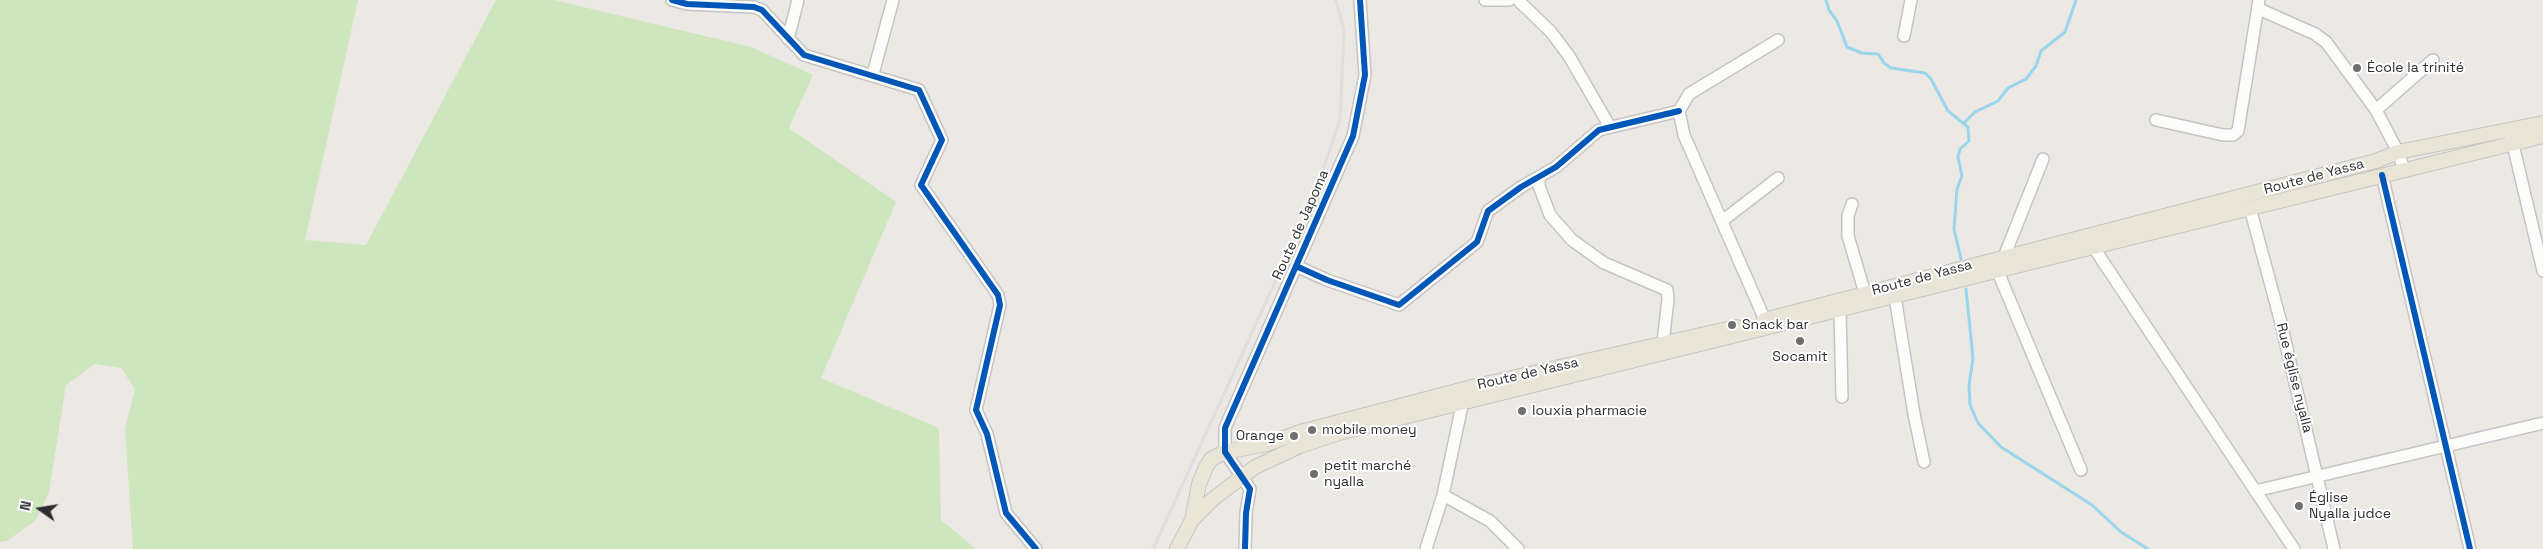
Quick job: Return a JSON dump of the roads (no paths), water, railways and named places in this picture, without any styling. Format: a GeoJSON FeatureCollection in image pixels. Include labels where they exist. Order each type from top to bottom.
{"type":"FeatureCollection","features":[{"type":"Feature","properties":{"kind":"main road","name":"Route de Yassa"},"geometry":{"type":"LineString","coordinates":[[1464,394],[1766,325],[1866,299],[2004,257],[2090,242],[2250,208],[2404,170],[2511,136],[2543,122]]}},
{"type":"Feature","properties":{"kind":"main road","name":"Route de Yassa"},"geometry":{"type":"LineString","coordinates":[[1300,439],[1464,394],[1663,343],[1840,311],[1866,299],[1895,297],[1998,272],[2090,242],[2376,161],[2398,152],[2511,136],[2543,136]]}},
{"type":"Feature","properties":{"kind":"main road"},"geometry":{"type":"LineString","coordinates":[[1177,549],[1192,520],[1199,484],[1211,459],[1225,452],[1300,439]]}},
{"type":"Feature","properties":{"kind":"main road"},"geometry":{"type":"LineString","coordinates":[[1192,520],[1213,499],[1255,467],[1300,439]]}},
{"type":"Feature","properties":{"kind":"street"},"geometry":{"type":"LineString","coordinates":[[672,0],[687,4],[715,2],[744,5],[762,10],[804,55],[814,60],[873,74],[919,90],[942,140],[921,185],[998,295],[1000,305],[976,410],[987,434],[1006,512],[1036,549]]}},
{"type":"Feature","properties":{"kind":"street"},"geometry":{"type":"LineString","coordinates":[[788,39],[798,0]]}},
{"type":"Feature","properties":{"kind":"street"},"geometry":{"type":"LineString","coordinates":[[873,74],[893,0]]}},
{"type":"Feature","properties":{"kind":"street","name":"Route de Japoma"},"geometry":{"type":"LineString","coordinates":[[1225,452],[1227,418],[1353,136],[1365,75],[1360,0]]}},
{"type":"Feature","properties":{"kind":"street"},"geometry":{"type":"LineString","coordinates":[[1485,0],[1509,0]]}},
{"type":"Feature","properties":{"kind":"street"},"geometry":{"type":"LineString","coordinates":[[1518,0],[1551,32],[1569,56],[1610,126]]}},
{"type":"Feature","properties":{"kind":"street"},"geometry":{"type":"LineString","coordinates":[[1904,36],[1911,0]]}},
{"type":"Feature","properties":{"kind":"street"},"geometry":{"type":"LineString","coordinates":[[2156,120],[2223,135],[2233,135],[2238,131],[2258,4],[2315,34],[2326,42],[2376,110],[2398,152],[2404,170]]}},
{"type":"Feature","properties":{"kind":"street"},"geometry":{"type":"LineString","coordinates":[[1766,325],[1684,135],[1679,111],[1689,94],[1778,40]]}},
{"type":"Feature","properties":{"kind":"street"},"geometry":{"type":"LineString","coordinates":[[2376,110],[2432,60]]}},
{"type":"Feature","properties":{"kind":"street"},"geometry":{"type":"LineString","coordinates":[[1296,266],[1399,306],[1477,242],[1488,211],[1572,155],[1599,130],[1679,111]]}},
{"type":"Feature","properties":{"kind":"street"},"geometry":{"type":"LineString","coordinates":[[2511,136],[2543,271]]}},
{"type":"Feature","properties":{"kind":"street"},"geometry":{"type":"LineString","coordinates":[[2043,159],[1998,272],[2081,470]]}},
{"type":"Feature","properties":{"kind":"street"},"geometry":{"type":"LineString","coordinates":[[2382,175],[2470,549]]}},
{"type":"Feature","properties":{"kind":"street"},"geometry":{"type":"LineString","coordinates":[[1539,177],[1540,186],[1550,215],[1572,240],[1604,264],[1667,290],[1668,299],[1663,343]]}},
{"type":"Feature","properties":{"kind":"street"},"geometry":{"type":"LineString","coordinates":[[1722,221],[1778,178]]}},
{"type":"Feature","properties":{"kind":"street"},"geometry":{"type":"LineString","coordinates":[[1852,204],[1848,216],[1848,236],[1866,299]]}},
{"type":"Feature","properties":{"kind":"street","name":"Rue église nyalla"},"geometry":{"type":"LineString","coordinates":[[2250,208],[2318,477],[2334,549]]}},
{"type":"Feature","properties":{"kind":"street"},"geometry":{"type":"LineString","coordinates":[[2090,242],[2294,549]]}},
{"type":"Feature","properties":{"kind":"street"},"geometry":{"type":"LineString","coordinates":[[1895,297],[1914,414],[1924,462]]}},
{"type":"Feature","properties":{"kind":"street"},"geometry":{"type":"LineString","coordinates":[[1840,311],[1842,397]]}},
{"type":"Feature","properties":{"kind":"street"},"geometry":{"type":"LineString","coordinates":[[1426,549],[1443,495],[1464,394]]}},
{"type":"Feature","properties":{"kind":"street"},"geometry":{"type":"LineString","coordinates":[[2255,491],[2543,423]]}},
{"type":"Feature","properties":{"kind":"street"},"geometry":{"type":"LineString","coordinates":[[1225,452],[1250,489],[1246,514],[1245,549]]}},
{"type":"Feature","properties":{"kind":"street"},"geometry":{"type":"LineString","coordinates":[[1443,495],[1490,522],[1518,549]]}},
{"type":"Feature","properties":{"kind":"waterway"},"geometry":{"type":"LineString","coordinates":[[1826,0],[1847,47],[1862,53],[1878,54],[1884,63],[1891,68],[1925,73],[1931,79],[1948,111],[1968,127],[1969,141],[1960,149],[1958,157],[1962,176],[1957,189],[1954,229],[1961,259]]}},
{"type":"Feature","properties":{"kind":"waterway"},"geometry":{"type":"LineString","coordinates":[[1964,123],[1975,112],[1998,101],[2008,88],[2026,79],[2036,66],[2041,51],[2065,32],[2076,0]]}},
{"type":"Feature","properties":{"kind":"waterway"},"geometry":{"type":"LineString","coordinates":[[1966,289],[1973,358],[1969,386],[1970,405],[1978,423],[2001,447],[2092,505],[2121,532],[2148,549]]}},
{"type":"Feature","properties":{"kind":"railway"},"geometry":{"type":"LineString","coordinates":[[1153,549],[1313,199],[1340,119],[1344,30],[1336,0]]}},
{"type":"Feature","properties":{"kind":"place","name":"École la trinité"},"geometry":{"type":"Point","coordinates":[2357,68]}},
{"type":"Feature","properties":{"kind":"place","name":"Snack bar"},"geometry":{"type":"Point","coordinates":[1732,325]}},
{"type":"Feature","properties":{"kind":"place","name":"Socamit"},"geometry":{"type":"Point","coordinates":[1800,341]}},
{"type":"Feature","properties":{"kind":"place","name":"louxia pharmacie"},"geometry":{"type":"Point","coordinates":[1522,411]}},
{"type":"Feature","properties":{"kind":"place","name":"mobile money"},"geometry":{"type":"Point","coordinates":[1312,430]}},
{"type":"Feature","properties":{"kind":"place","name":"Orange"},"geometry":{"type":"Point","coordinates":[1294,436]}},
{"type":"Feature","properties":{"kind":"place","name":"petit marché nyalla"},"geometry":{"type":"Point","coordinates":[1314,474]}},
{"type":"Feature","properties":{"kind":"place","name":"Église Nyalla judce"},"geometry":{"type":"Point","coordinates":[2299,506]}}]}
